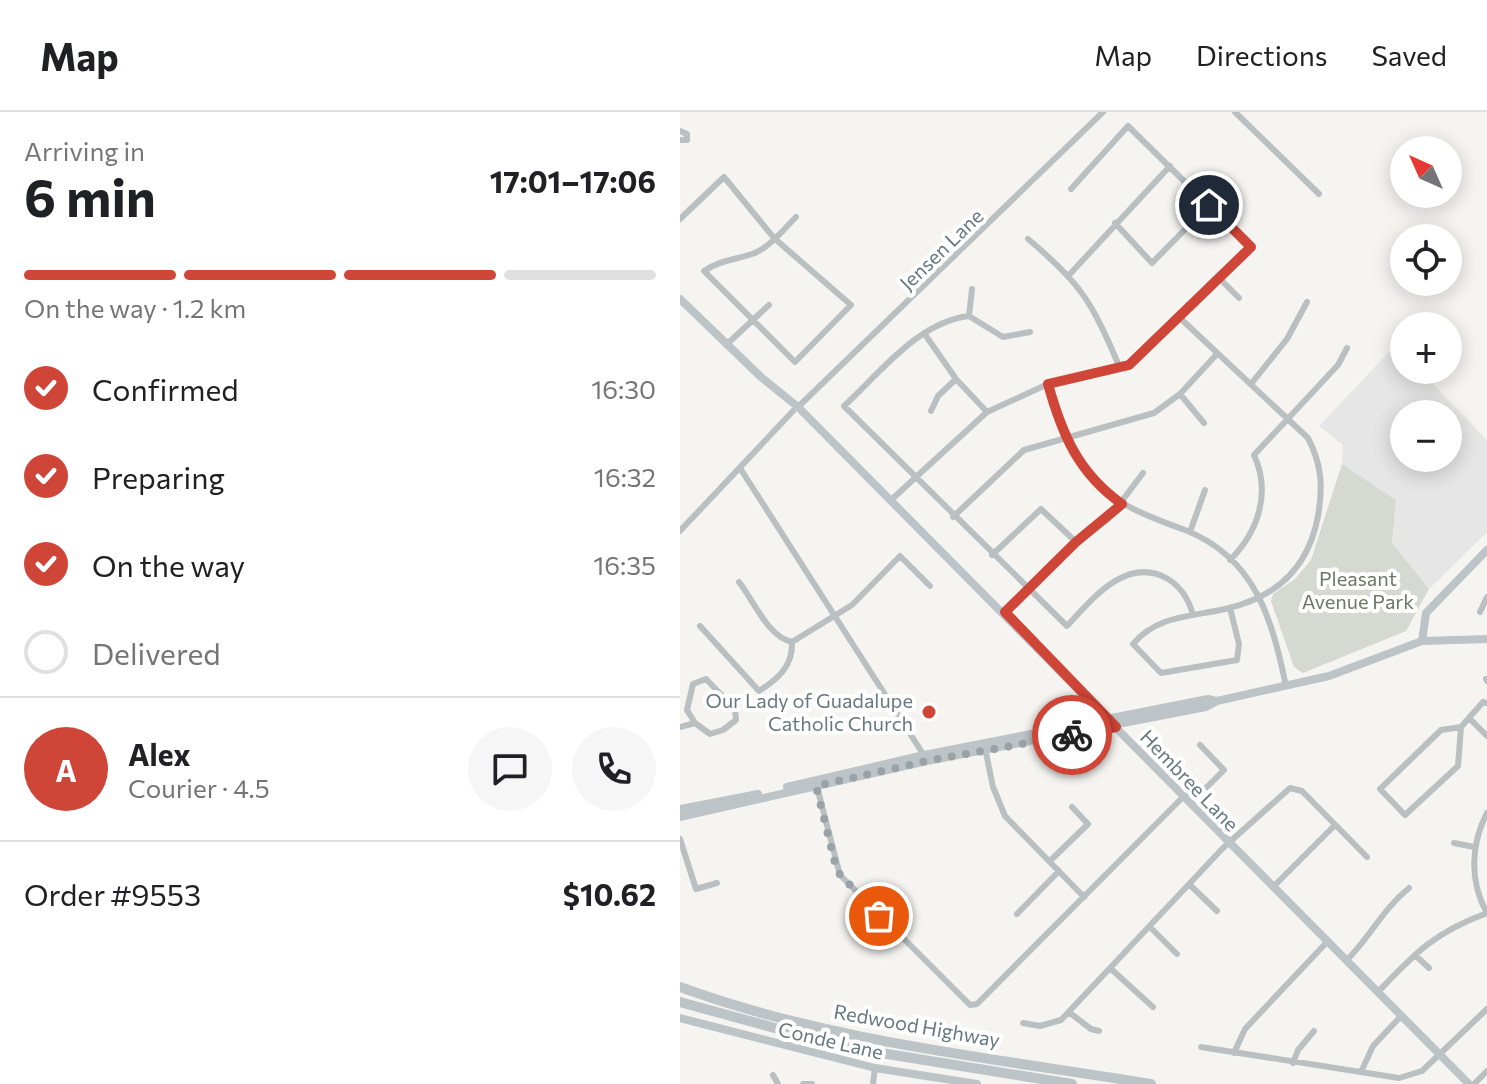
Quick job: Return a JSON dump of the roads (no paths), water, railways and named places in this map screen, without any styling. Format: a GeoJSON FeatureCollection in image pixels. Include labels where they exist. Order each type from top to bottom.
{"type":"FeatureCollection","features":[{"type":"Feature","properties":{"kind":"highway","name":"Redwood Highway"},"geometry":{"type":"LineString","coordinates":[[680,986],[763,1013],[865,1036],[1151,1084]]}},
{"type":"Feature","properties":{"kind":"highway","name":"Redwood Highway"},"geometry":{"type":"LineString","coordinates":[[680,1002],[844,1047],[1072,1084]]}},
{"type":"Feature","properties":{"kind":"street","name":"Jensen Lane"},"geometry":{"type":"LineString","coordinates":[[680,531],[796,409],[1103,112]]}},
{"type":"Feature","properties":{"kind":"street"},"geometry":{"type":"LineString","coordinates":[[1235,112],[1319,194]]}},
{"type":"Feature","properties":{"kind":"street"},"geometry":{"type":"LineString","coordinates":[[891,500],[987,412],[1048,384],[1120,368],[1138,359],[1251,247],[1128,126],[1071,189]]}},
{"type":"Feature","properties":{"kind":"street"},"geometry":{"type":"LineString","coordinates":[[680,131],[687,134],[687,140],[680,140]]}},
{"type":"Feature","properties":{"kind":"street"},"geometry":{"type":"LineString","coordinates":[[1070,274],[1170,166]]}},
{"type":"Feature","properties":{"kind":"street"},"geometry":{"type":"LineString","coordinates":[[680,219],[724,177],[774,238],[851,305],[795,362],[704,271],[721,260],[755,254],[774,238],[796,217]]}},
{"type":"Feature","properties":{"kind":"street"},"geometry":{"type":"LineString","coordinates":[[1115,223],[1152,263],[1209,205]]}},
{"type":"Feature","properties":{"kind":"street"},"geometry":{"type":"LineString","coordinates":[[1028,239],[1070,274],[1094,308],[1120,368]]}},
{"type":"Feature","properties":{"kind":"street"},"geometry":{"type":"LineString","coordinates":[[1220,279],[1239,298]]}},
{"type":"Feature","properties":{"kind":"street"},"geometry":{"type":"LineString","coordinates":[[969,316],[972,289]]}},
{"type":"Feature","properties":{"kind":"street","name":"Hembree Lane"},"geometry":{"type":"LineString","coordinates":[[680,299],[1005,612],[1183,797],[1472,1084]]}},
{"type":"Feature","properties":{"kind":"street"},"geometry":{"type":"LineString","coordinates":[[1251,384],[1287,339],[1307,302]]}},
{"type":"Feature","properties":{"kind":"street"},"geometry":{"type":"LineString","coordinates":[[726,345],[769,305]]}},
{"type":"Feature","properties":{"kind":"street"},"geometry":{"type":"LineString","coordinates":[[1030,332],[1003,337],[969,316],[942,322],[924,333],[844,406],[953,517],[1067,626],[1111,583],[1128,574],[1143,572],[1161,575],[1177,584],[1193,615]]}},
{"type":"Feature","properties":{"kind":"street"},"geometry":{"type":"LineString","coordinates":[[1180,318],[1308,438],[1320,461],[1321,500],[1312,545],[1300,566],[1260,596],[1230,608],[1165,620],[1145,629],[1133,644],[1161,673],[1237,660],[1239,644],[1230,608]]}},
{"type":"Feature","properties":{"kind":"street"},"geometry":{"type":"LineString","coordinates":[[924,333],[956,379],[987,412]]}},
{"type":"Feature","properties":{"kind":"street"},"geometry":{"type":"LineString","coordinates":[[1230,560],[1248,539],[1260,510],[1261,470],[1254,455],[1338,365],[1347,348]]}},
{"type":"Feature","properties":{"kind":"street"},"geometry":{"type":"LineString","coordinates":[[953,517],[1024,450],[1064,436],[1154,413],[1180,394],[1217,354]]}},
{"type":"Feature","properties":{"kind":"street"},"geometry":{"type":"LineString","coordinates":[[931,411],[938,396],[956,379]]}},
{"type":"Feature","properties":{"kind":"street"},"geometry":{"type":"LineString","coordinates":[[1048,384],[1064,436],[1084,470],[1122,504],[1190,532],[1230,560],[1260,596],[1277,634],[1286,686]]}},
{"type":"Feature","properties":{"kind":"street"},"geometry":{"type":"LineString","coordinates":[[1180,394],[1204,423]]}},
{"type":"Feature","properties":{"kind":"street"},"geometry":{"type":"LineString","coordinates":[[740,468],[926,758]]}},
{"type":"Feature","properties":{"kind":"street"},"geometry":{"type":"LineString","coordinates":[[1005,612],[1076,542],[1122,504],[1143,473]]}},
{"type":"Feature","properties":{"kind":"street"},"geometry":{"type":"LineString","coordinates":[[1190,532],[1205,490]]}},
{"type":"Feature","properties":{"kind":"street"},"geometry":{"type":"LineString","coordinates":[[992,555],[1041,509],[1076,542]]}},
{"type":"Feature","properties":{"kind":"street"},"geometry":{"type":"LineString","coordinates":[[739,582],[770,628],[781,640],[792,642],[852,605],[900,556],[930,586]]}},
{"type":"Feature","properties":{"kind":"street"},"geometry":{"type":"LineString","coordinates":[[1422,641],[1426,613],[1485,556]]}},
{"type":"Feature","properties":{"kind":"street"},"geometry":{"type":"LineString","coordinates":[[1480,612],[1487,597]]}},
{"type":"Feature","properties":{"kind":"street"},"geometry":{"type":"LineString","coordinates":[[700,626],[759,691],[775,681],[789,664],[792,642]]}},
{"type":"Feature","properties":{"kind":"street"},"geometry":{"type":"LineString","coordinates":[[985,746],[1113,724],[1208,699],[1217,701],[1286,686],[1350,669],[1422,641],[1487,639]]}},
{"type":"Feature","properties":{"kind":"street"},"geometry":{"type":"LineString","coordinates":[[706,679],[735,709],[736,720],[723,730],[710,734],[695,723],[687,710],[688,693],[693,684],[706,679]]}},
{"type":"Feature","properties":{"kind":"street"},"geometry":{"type":"LineString","coordinates":[[1089,699],[1096,723]]}},
{"type":"Feature","properties":{"kind":"street"},"geometry":{"type":"LineString","coordinates":[[1461,727],[1441,730],[1380,789],[1405,815],[1458,766],[1461,727],[1483,702],[1487,703]]}},
{"type":"Feature","properties":{"kind":"street"},"geometry":{"type":"LineString","coordinates":[[1469,718],[1487,736]]}},
{"type":"Feature","properties":{"kind":"street"},"geometry":{"type":"LineString","coordinates":[[680,727],[695,723]]}},
{"type":"Feature","properties":{"kind":"street"},"geometry":{"type":"LineString","coordinates":[[680,817],[926,758],[1096,723],[1113,724]]}},
{"type":"Feature","properties":{"kind":"street"},"geometry":{"type":"LineString","coordinates":[[816,783],[840,875],[970,1005],[977,1004],[1183,797],[1207,787],[1224,770],[1200,745]]}},
{"type":"Feature","properties":{"kind":"street"},"geometry":{"type":"LineString","coordinates":[[985,746],[998,804],[1084,897]]}},
{"type":"Feature","properties":{"kind":"street"},"geometry":{"type":"LineString","coordinates":[[680,809],[816,783]]}},
{"type":"Feature","properties":{"kind":"street"},"geometry":{"type":"LineString","coordinates":[[1023,1023],[1054,1024],[1070,1013],[1229,843],[1290,788],[1302,791],[1367,857]]}},
{"type":"Feature","properties":{"kind":"street"},"geometry":{"type":"LineString","coordinates":[[1050,861],[1088,824],[1072,807]]}},
{"type":"Feature","properties":{"kind":"street"},"geometry":{"type":"LineString","coordinates":[[1378,992],[1448,928],[1487,913],[1480,899],[1474,847],[1487,813]]}},
{"type":"Feature","properties":{"kind":"street"},"geometry":{"type":"LineString","coordinates":[[1273,887],[1335,825]]}},
{"type":"Feature","properties":{"kind":"street"},"geometry":{"type":"LineString","coordinates":[[680,839],[696,889],[717,883]]}},
{"type":"Feature","properties":{"kind":"street"},"geometry":{"type":"LineString","coordinates":[[1454,843],[1474,847]]}},
{"type":"Feature","properties":{"kind":"street"},"geometry":{"type":"LineString","coordinates":[[1017,914],[1059,871]]}},
{"type":"Feature","properties":{"kind":"street"},"geometry":{"type":"LineString","coordinates":[[1190,885],[1217,911]]}},
{"type":"Feature","properties":{"kind":"street"},"geometry":{"type":"LineString","coordinates":[[1347,960],[1368,939],[1386,907],[1409,888]]}},
{"type":"Feature","properties":{"kind":"street"},"geometry":{"type":"LineString","coordinates":[[1150,927],[1177,954]]}},
{"type":"Feature","properties":{"kind":"street"},"geometry":{"type":"LineString","coordinates":[[1234,1053],[1245,1029],[1327,942]]}},
{"type":"Feature","properties":{"kind":"street"},"geometry":{"type":"LineString","coordinates":[[1415,955],[1429,968]]}},
{"type":"Feature","properties":{"kind":"street"},"geometry":{"type":"LineString","coordinates":[[1110,968],[1153,1007]]}},
{"type":"Feature","properties":{"kind":"street"},"geometry":{"type":"LineString","coordinates":[[1201,1047],[1293,1063],[1410,1076],[1440,1055],[1487,1009]]}},
{"type":"Feature","properties":{"kind":"street"},"geometry":{"type":"LineString","coordinates":[[1070,1013],[1091,1029],[1099,1031]]}},
{"type":"Feature","properties":{"kind":"street"},"geometry":{"type":"LineString","coordinates":[[1361,1072],[1373,1046],[1401,1016]]}},
{"type":"Feature","properties":{"kind":"street","name":"Conde Lane"},"geometry":{"type":"LineString","coordinates":[[680,1018],[875,1068],[977,1084]]}},
{"type":"Feature","properties":{"kind":"street"},"geometry":{"type":"LineString","coordinates":[[1293,1063],[1298,1050],[1314,1031]]}},
{"type":"Feature","properties":{"kind":"street"},"geometry":{"type":"LineString","coordinates":[[873,1084],[875,1068]]}},
{"type":"Feature","properties":{"kind":"street"},"geometry":{"type":"LineString","coordinates":[[1472,1084],[1487,1071]]}},
{"type":"Feature","properties":{"kind":"street"},"geometry":{"type":"LineString","coordinates":[[773,1075],[778,1084]]}},
{"type":"Feature","properties":{"kind":"street"},"geometry":{"type":"LineString","coordinates":[[803,1084],[812,1084]]}},
{"type":"Feature","properties":{"kind":"place","name":"Our Lady of Guadalupe Catholic Church"},"geometry":{"type":"Point","coordinates":[929,712]}},
{"type":"Feature","properties":{"kind":"park label","name":"Pleasant Avenue Park"},"geometry":{"type":"Point","coordinates":[1358,590]}}]}
